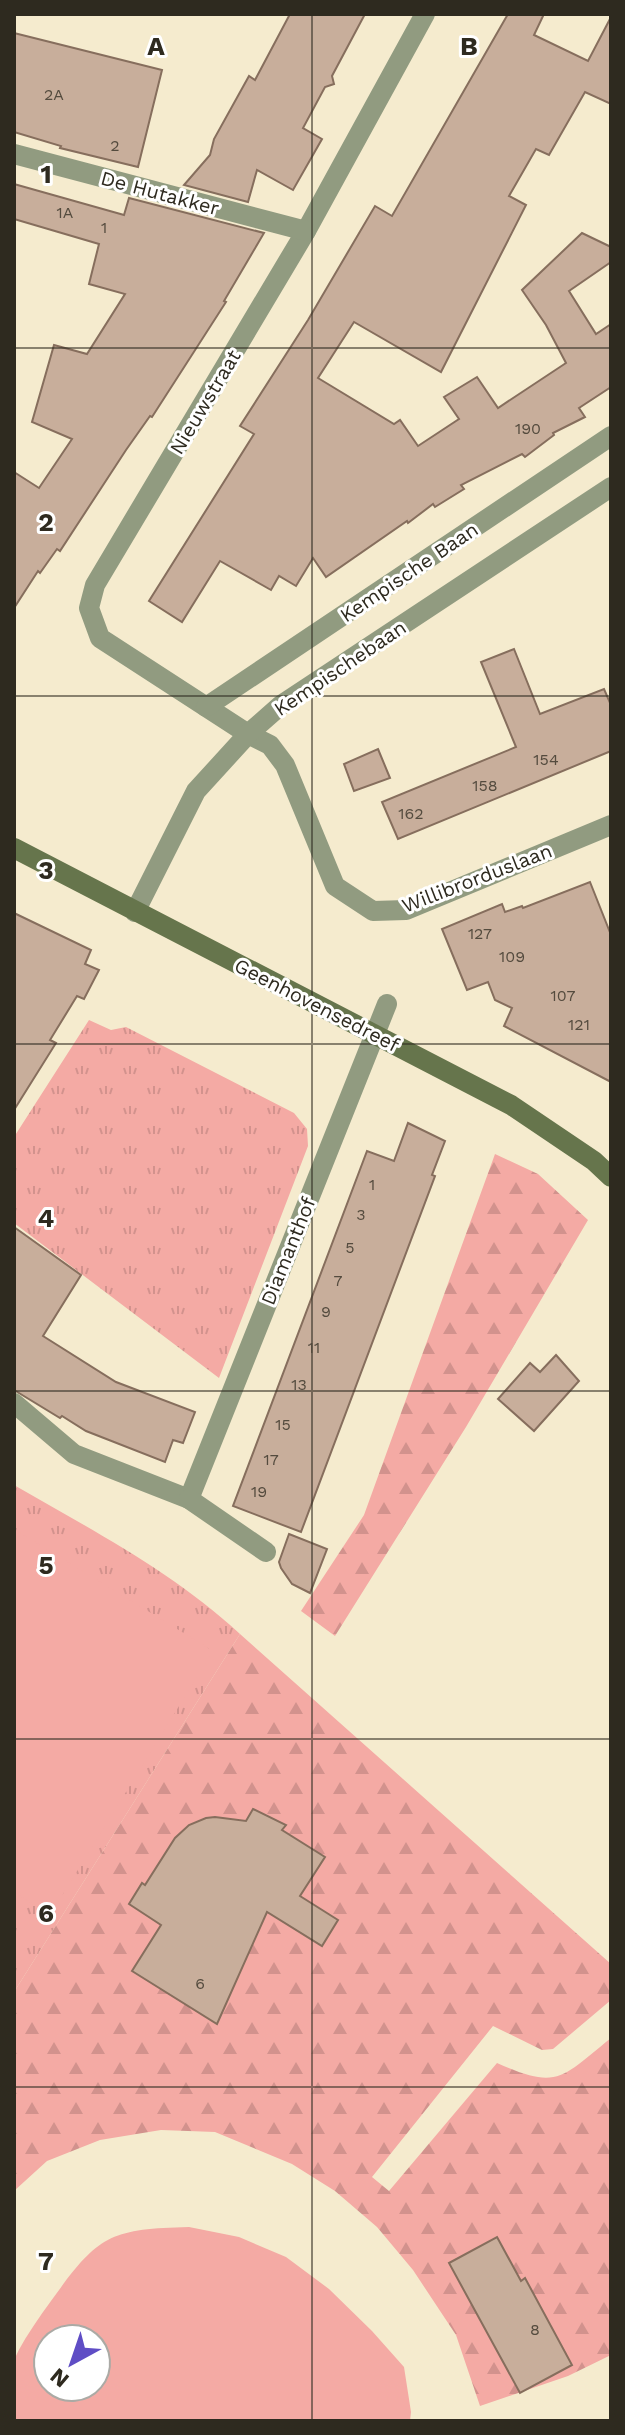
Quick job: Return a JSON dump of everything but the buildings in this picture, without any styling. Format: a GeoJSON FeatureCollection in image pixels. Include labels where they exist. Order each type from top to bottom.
{"type":"FeatureCollection","features":[{"type":"Feature","properties":{"kind":"street","name":"Nieuwstraat"},"geometry":{"type":"LineString","coordinates":[[248,734],[100,638],[89,608],[95,585],[306,231],[425,14]]}},
{"type":"Feature","properties":{"kind":"street","name":"De Hutakker"},"geometry":{"type":"LineString","coordinates":[[14,154],[306,231]]}},
{"type":"Feature","properties":{"kind":"street","name":"Kempische Baan"},"geometry":{"type":"LineString","coordinates":[[206,707],[611,436]]}},
{"type":"Feature","properties":{"kind":"street","name":"Kempischebaan"},"geometry":{"type":"LineString","coordinates":[[135,912],[196,791],[248,734],[281,705],[611,487]]}},
{"type":"Feature","properties":{"kind":"street","name":"Willibrorduslaan"},"geometry":{"type":"LineString","coordinates":[[248,734],[270,745],[285,765],[335,886],[373,911],[406,910],[611,825]]}},
{"type":"Feature","properties":{"kind":"street","name":"Geenhovensedreef"},"geometry":{"type":"LineString","coordinates":[[14,848],[511,1105],[594,1161],[611,1177]]}},
{"type":"Feature","properties":{"kind":"street","name":"Diamanthof"},"geometry":{"type":"LineString","coordinates":[[189,1499],[387,1004]]}},
{"type":"Feature","properties":{"kind":"street"},"geometry":{"type":"LineString","coordinates":[[14,1403],[74,1454],[189,1499],[266,1552]]}},
{"type":"Feature","properties":{"kind":"green space"},"geometry":{"type":"Polygon","coordinates":[[[89,1020],[111,1030],[126,1027],[294,1113],[307,1129],[308,1146],[219,1378],[14,1223],[14,1137],[89,1020]]]}},
{"type":"Feature","properties":{"kind":"green space"},"geometry":{"type":"Polygon","coordinates":[[[495,1154],[538,1174],[588,1220],[466,1427],[335,1636],[301,1611],[364,1515],[495,1154]]]}},
{"type":"Feature","properties":{"kind":"green space"},"geometry":{"type":"Polygon","coordinates":[[[14,1485],[160,1571],[240,1634],[14,1992],[14,1485]]]}},
{"type":"Feature","properties":{"kind":"green space"},"geometry":{"type":"Polygon","coordinates":[[[14,1529],[213,1651],[50,1915],[14,1892],[14,1529]]]}},
{"type":"Feature","properties":{"kind":"green space"},"geometry":{"type":"Polygon","coordinates":[[[240,1634],[611,1964],[611,2000],[553,2049],[542,2050],[493,2026],[372,2177],[389,2191],[497,2063],[534,2076],[559,2076],[611,2038],[611,2355],[568,2376],[480,2406],[456,2335],[413,2270],[377,2227],[335,2191],[292,2164],[215,2132],[161,2130],[100,2140],[47,2161],[14,2191],[14,1992],[240,1634]]]}},
{"type":"Feature","properties":{"kind":"green space"},"geometry":{"type":"Polygon","coordinates":[[[189,2227],[239,2237],[286,2257],[329,2289],[404,2367],[410,2421],[14,2421],[15,2359],[32,2329],[32,2403],[112,2403],[112,2323],[36,2323],[67,2279],[94,2250],[107,2240],[140,2230],[189,2227]]]}}]}
